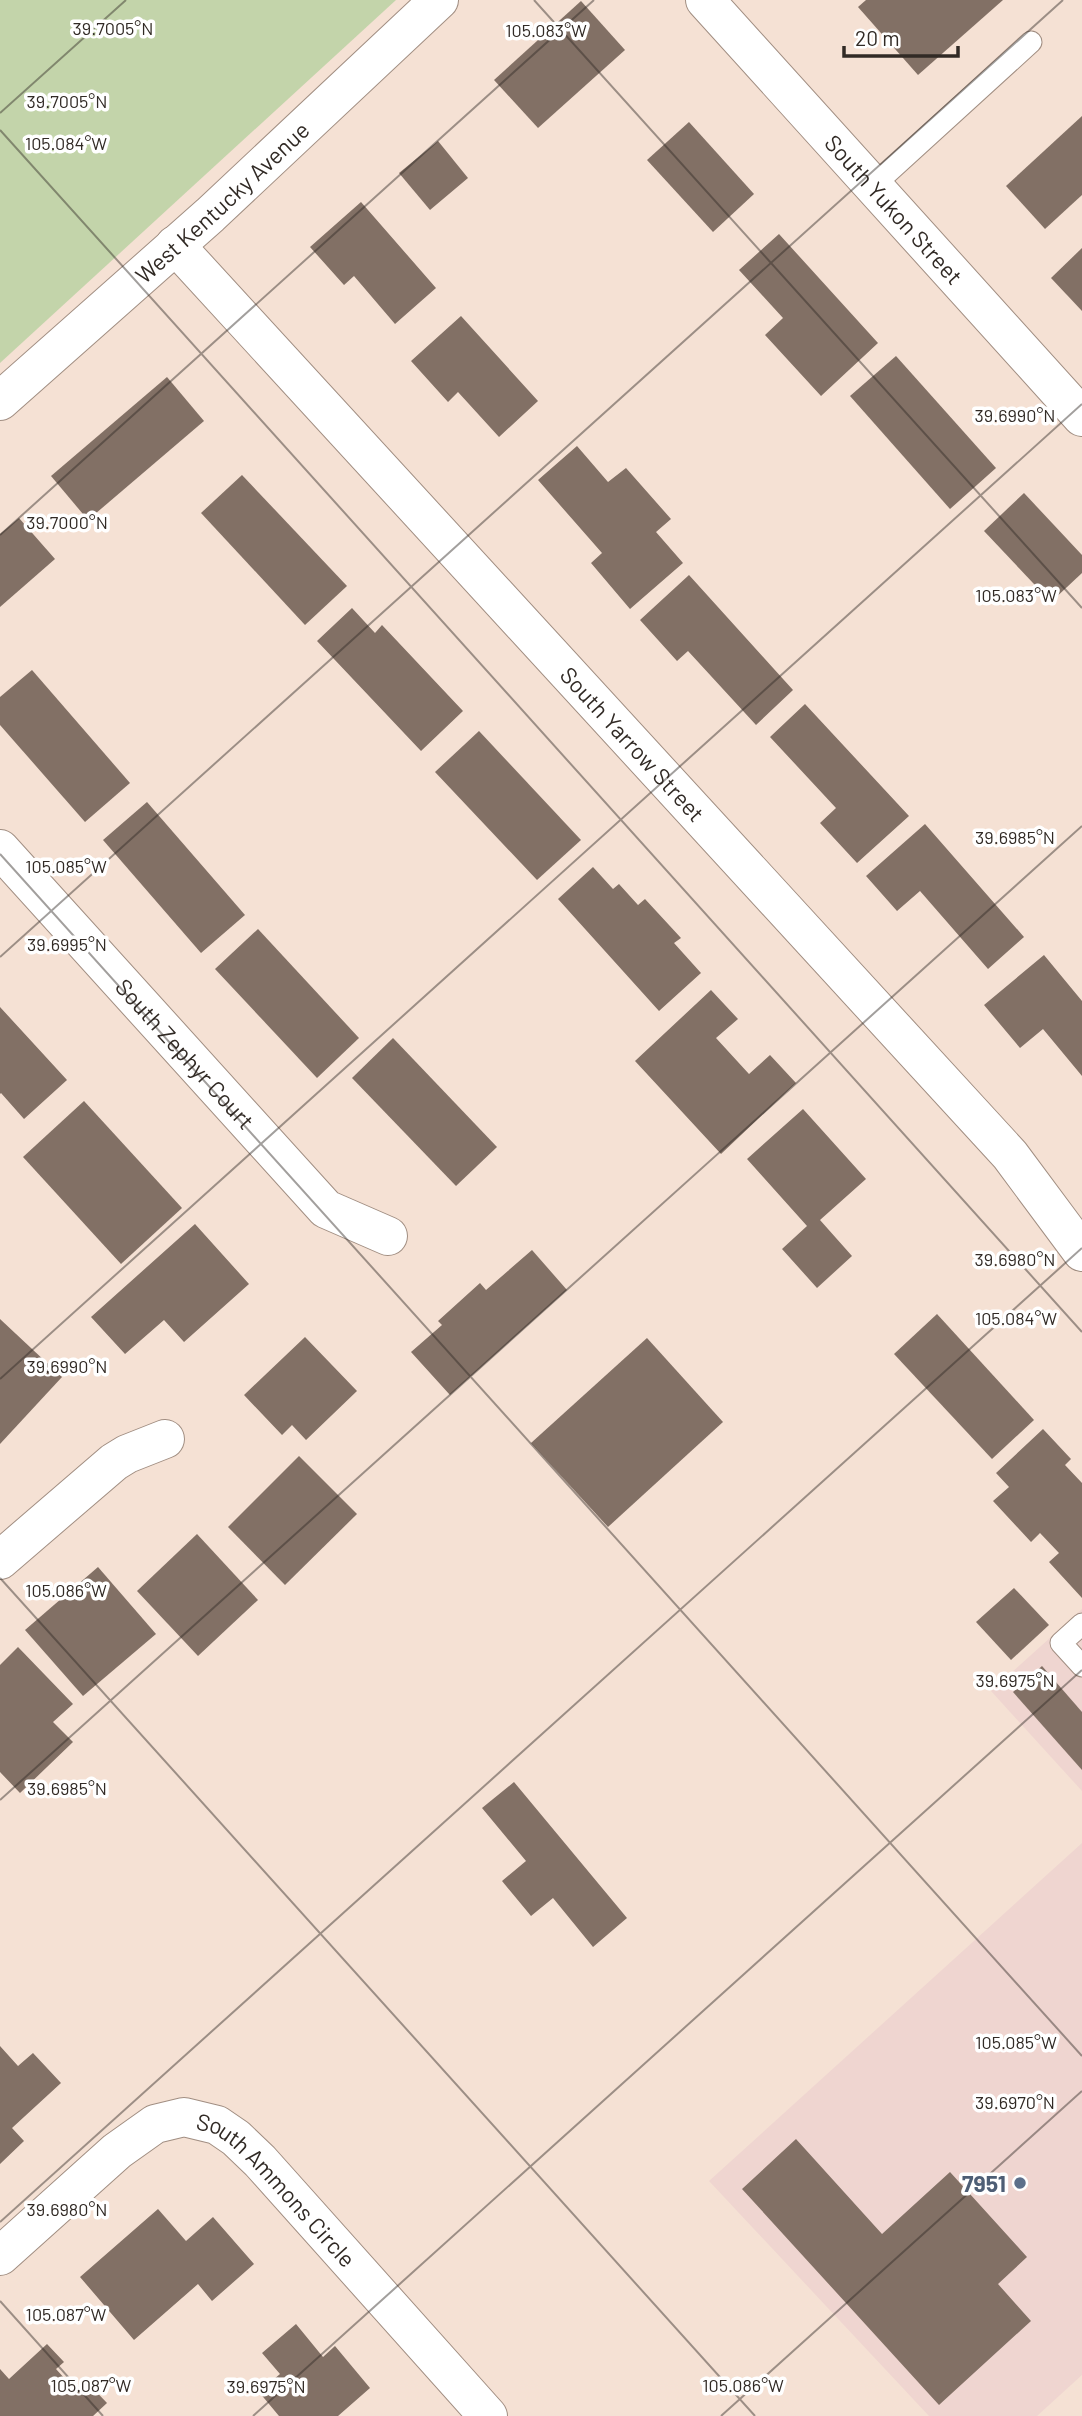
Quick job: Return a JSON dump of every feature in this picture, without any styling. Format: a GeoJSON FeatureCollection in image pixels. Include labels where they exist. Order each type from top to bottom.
{"type":"FeatureCollection","features":[{"type":"Feature","properties":{"kind":"street","name":"West Kentucky Avenue"},"geometry":{"type":"LineString","coordinates":[[0,401],[210,215],[439,0]]}},
{"type":"Feature","properties":{"kind":"street","name":"South Yukon Street"},"geometry":{"type":"LineString","coordinates":[[705,0],[1082,417]]}},
{"type":"Feature","properties":{"kind":"street","name":"South Yarrow Street"},"geometry":{"type":"LineString","coordinates":[[174,245],[1010,1156],[1082,1252]]}},
{"type":"Feature","properties":{"kind":"street","name":"South Zephyr Court"},"geometry":{"type":"LineString","coordinates":[[0,849],[326,1209],[388,1236]]}},
{"type":"Feature","properties":{"kind":"street"},"geometry":{"type":"LineString","coordinates":[[0,1560],[114,1462],[165,1439]]}},
{"type":"Feature","properties":{"kind":"street","name":"South Ammons Circle"},"geometry":{"type":"LineString","coordinates":[[0,2256],[117,2151],[147,2129],[155,2124],[184,2118],[206,2121],[236,2138],[260,2161],[488,2416]]}},
{"type":"Feature","properties":{"kind":"lane"},"geometry":{"type":"LineString","coordinates":[[873,186],[1031,42]]}},
{"type":"Feature","properties":{"kind":"lane"},"geometry":{"type":"LineString","coordinates":[[1082,1624],[1061,1643],[1082,1667]]}},
{"type":"Feature","properties":{"kind":"shaded area"},"geometry":{"type":"Polygon","coordinates":[[[1082,1609],[1082,1791],[991,1691],[1082,1609]]]}},
{"type":"Feature","properties":{"kind":"shaded area"},"geometry":{"type":"Polygon","coordinates":[[[1082,1843],[1082,2375],[1037,2416],[929,2416],[709,2181],[1082,1843]]]}},
{"type":"Feature","properties":{"kind":"green space"},"geometry":{"type":"Polygon","coordinates":[[[0,0],[396,0],[0,363],[0,0]]]}},
{"type":"Feature","properties":{"kind":"building"},"geometry":{"type":"Polygon","coordinates":[[[866,0],[1003,0],[918,75],[858,7],[866,0]]]}},
{"type":"Feature","properties":{"kind":"building"},"geometry":{"type":"Polygon","coordinates":[[[581,1],[625,50],[538,128],[494,80],[581,1]]]}},
{"type":"Feature","properties":{"kind":"building"},"geometry":{"type":"Polygon","coordinates":[[[1082,116],[1082,195],[1045,229],[1006,186],[1082,116]]]}},
{"type":"Feature","properties":{"kind":"building"},"geometry":{"type":"Polygon","coordinates":[[[689,122],[754,194],[713,232],[647,160],[689,122]]]}},
{"type":"Feature","properties":{"kind":"building"},"geometry":{"type":"Polygon","coordinates":[[[438,141],[468,178],[430,210],[399,173],[438,141]]]}},
{"type":"Feature","properties":{"kind":"building"},"geometry":{"type":"Polygon","coordinates":[[[361,202],[436,288],[395,324],[354,276],[344,285],[310,247],[361,202]]]}},
{"type":"Feature","properties":{"kind":"building"},"geometry":{"type":"Polygon","coordinates":[[[779,234],[878,343],[821,396],[765,335],[783,318],[739,270],[779,234]]]}},
{"type":"Feature","properties":{"kind":"building"},"geometry":{"type":"Polygon","coordinates":[[[1082,248],[1082,311],[1051,278],[1082,248]]]}},
{"type":"Feature","properties":{"kind":"building"},"geometry":{"type":"Polygon","coordinates":[[[461,316],[538,401],[499,437],[458,392],[448,402],[411,361],[461,316]]]}},
{"type":"Feature","properties":{"kind":"building"},"geometry":{"type":"Polygon","coordinates":[[[896,356],[996,468],[950,509],[850,396],[896,356]]]}},
{"type":"Feature","properties":{"kind":"building"},"geometry":{"type":"Polygon","coordinates":[[[167,377],[204,421],[88,520],[51,476],[167,377]]]}},
{"type":"Feature","properties":{"kind":"building"},"geometry":{"type":"Polygon","coordinates":[[[577,446],[608,482],[626,468],[671,519],[656,532],[683,563],[630,609],[591,563],[602,553],[538,480],[577,446]]]}},
{"type":"Feature","properties":{"kind":"building"},"geometry":{"type":"Polygon","coordinates":[[[242,475],[347,586],[305,625],[201,513],[242,475]]]}},
{"type":"Feature","properties":{"kind":"building"},"geometry":{"type":"Polygon","coordinates":[[[1024,493],[1082,555],[1082,573],[1051,602],[984,531],[1024,493]]]}},
{"type":"Feature","properties":{"kind":"building"},"geometry":{"type":"Polygon","coordinates":[[[19,518],[55,559],[0,607],[0,534],[19,518]]]}},
{"type":"Feature","properties":{"kind":"building"},"geometry":{"type":"Polygon","coordinates":[[[689,575],[793,690],[756,725],[688,651],[677,661],[640,620],[689,575]]]}},
{"type":"Feature","properties":{"kind":"building"},"geometry":{"type":"Polygon","coordinates":[[[352,608],[375,633],[382,625],[463,711],[421,751],[317,641],[352,608]]]}},
{"type":"Feature","properties":{"kind":"building"},"geometry":{"type":"Polygon","coordinates":[[[32,670],[130,783],[85,822],[0,725],[0,697],[32,670]]]}},
{"type":"Feature","properties":{"kind":"building"},"geometry":{"type":"Polygon","coordinates":[[[805,704],[909,816],[857,863],[820,823],[836,808],[770,737],[805,704]]]}},
{"type":"Feature","properties":{"kind":"building"},"geometry":{"type":"Polygon","coordinates":[[[479,731],[581,840],[537,880],[435,772],[479,731]]]}},
{"type":"Feature","properties":{"kind":"building"},"geometry":{"type":"Polygon","coordinates":[[[147,802],[245,915],[201,953],[103,840],[147,802]]]}},
{"type":"Feature","properties":{"kind":"building"},"geometry":{"type":"Polygon","coordinates":[[[925,824],[1024,937],[988,969],[920,891],[897,911],[866,876],[925,824]]]}},
{"type":"Feature","properties":{"kind":"building"},"geometry":{"type":"Polygon","coordinates":[[[593,867],[613,889],[619,884],[638,905],[645,899],[681,938],[674,943],[701,973],[659,1011],[558,899],[593,867]]]}},
{"type":"Feature","properties":{"kind":"building"},"geometry":{"type":"Polygon","coordinates":[[[258,929],[359,1038],[317,1078],[215,969],[258,929]]]}},
{"type":"Feature","properties":{"kind":"building"},"geometry":{"type":"Polygon","coordinates":[[[1044,955],[1082,1001],[1082,1076],[1043,1029],[1020,1048],[984,1005],[1044,955]]]}},
{"type":"Feature","properties":{"kind":"building"},"geometry":{"type":"Polygon","coordinates":[[[711,990],[738,1019],[716,1038],[749,1074],[770,1055],[796,1083],[721,1154],[635,1061],[711,990]]]}},
{"type":"Feature","properties":{"kind":"building"},"geometry":{"type":"Polygon","coordinates":[[[0,1007],[67,1080],[24,1119],[0,1094],[0,1007]]]}},
{"type":"Feature","properties":{"kind":"building"},"geometry":{"type":"Polygon","coordinates":[[[393,1038],[497,1147],[456,1186],[352,1078],[393,1038]]]}},
{"type":"Feature","properties":{"kind":"building"},"geometry":{"type":"Polygon","coordinates":[[[84,1101],[182,1208],[121,1264],[23,1157],[84,1101]]]}},
{"type":"Feature","properties":{"kind":"building"},"geometry":{"type":"Polygon","coordinates":[[[803,1109],[866,1179],[820,1220],[852,1256],[817,1288],[782,1249],[807,1226],[747,1159],[803,1109]]]}},
{"type":"Feature","properties":{"kind":"building"},"geometry":{"type":"Polygon","coordinates":[[[195,1224],[249,1284],[184,1342],[164,1320],[125,1354],[91,1317],[195,1224]]]}},
{"type":"Feature","properties":{"kind":"building"},"geometry":{"type":"Polygon","coordinates":[[[532,1250],[567,1290],[450,1395],[411,1352],[442,1325],[438,1321],[480,1283],[486,1290],[532,1250]]]}},
{"type":"Feature","properties":{"kind":"building"},"geometry":{"type":"Polygon","coordinates":[[[937,1314],[1034,1420],[992,1459],[894,1354],[937,1314]]]}},
{"type":"Feature","properties":{"kind":"building"},"geometry":{"type":"Polygon","coordinates":[[[0,1319],[62,1377],[0,1444],[0,1319]]]}},
{"type":"Feature","properties":{"kind":"building"},"geometry":{"type":"Polygon","coordinates":[[[305,1337],[357,1391],[306,1440],[292,1425],[282,1435],[244,1395],[305,1337]]]}},
{"type":"Feature","properties":{"kind":"building"},"geometry":{"type":"Polygon","coordinates":[[[647,1338],[723,1422],[608,1527],[531,1443],[647,1338]]]}},
{"type":"Feature","properties":{"kind":"building"},"geometry":{"type":"Polygon","coordinates":[[[1043,1429],[1071,1459],[1065,1465],[1082,1483],[1082,1598],[1049,1562],[1059,1553],[1040,1533],[1031,1542],[993,1501],[1009,1487],[996,1473],[1043,1429]]]}},
{"type":"Feature","properties":{"kind":"building"},"geometry":{"type":"Polygon","coordinates":[[[299,1456],[357,1514],[285,1585],[228,1527],[299,1456]]]}},
{"type":"Feature","properties":{"kind":"building"},"geometry":{"type":"Polygon","coordinates":[[[197,1534],[258,1600],[198,1656],[137,1591],[197,1534]]]}},
{"type":"Feature","properties":{"kind":"building"},"geometry":{"type":"Polygon","coordinates":[[[98,1567],[156,1634],[83,1696],[25,1630],[98,1567]]]}},
{"type":"Feature","properties":{"kind":"building"},"geometry":{"type":"Polygon","coordinates":[[[1014,1588],[1049,1625],[1011,1660],[976,1622],[1014,1588]]]}},
{"type":"Feature","properties":{"kind":"building"},"geometry":{"type":"Polygon","coordinates":[[[18,1647],[73,1704],[53,1722],[73,1742],[20,1793],[0,1772],[0,1665],[18,1647]]]}},
{"type":"Feature","properties":{"kind":"building"},"geometry":{"type":"Polygon","coordinates":[[[1042,1666],[1082,1712],[1082,1770],[1013,1692],[1042,1666]]]}},
{"type":"Feature","properties":{"kind":"building"},"geometry":{"type":"Polygon","coordinates":[[[514,1782],[627,1918],[593,1947],[553,1898],[531,1916],[502,1881],[526,1861],[482,1808],[514,1782]]]}},
{"type":"Feature","properties":{"kind":"building"},"geometry":{"type":"Polygon","coordinates":[[[0,2046],[18,2066],[33,2053],[61,2083],[12,2128],[24,2141],[0,2164],[0,2046]]]}},
{"type":"Feature","properties":{"kind":"building"},"geometry":{"type":"Polygon","coordinates":[[[796,2139],[882,2234],[950,2172],[1027,2257],[998,2284],[1031,2321],[939,2405],[742,2189],[796,2139]]]}},
{"type":"Feature","properties":{"kind":"building"},"geometry":{"type":"Polygon","coordinates":[[[158,2209],[186,2241],[213,2217],[254,2264],[212,2301],[198,2284],[134,2340],[80,2277],[158,2209]]]}},
{"type":"Feature","properties":{"kind":"building"},"geometry":{"type":"Polygon","coordinates":[[[296,2324],[323,2357],[335,2346],[370,2388],[338,2416],[279,2416],[259,2392],[280,2374],[262,2353],[296,2324]]]}},
{"type":"Feature","properties":{"kind":"building"},"geometry":{"type":"Polygon","coordinates":[[[47,2344],[64,2362],[56,2369],[75,2390],[85,2380],[107,2403],[93,2416],[0,2416],[0,2369],[9,2379],[47,2344]]]}},
{"type":"Feature","properties":{"kind":"place","name":"7951"},"geometry":{"type":"Point","coordinates":[1020,2183]}}]}
